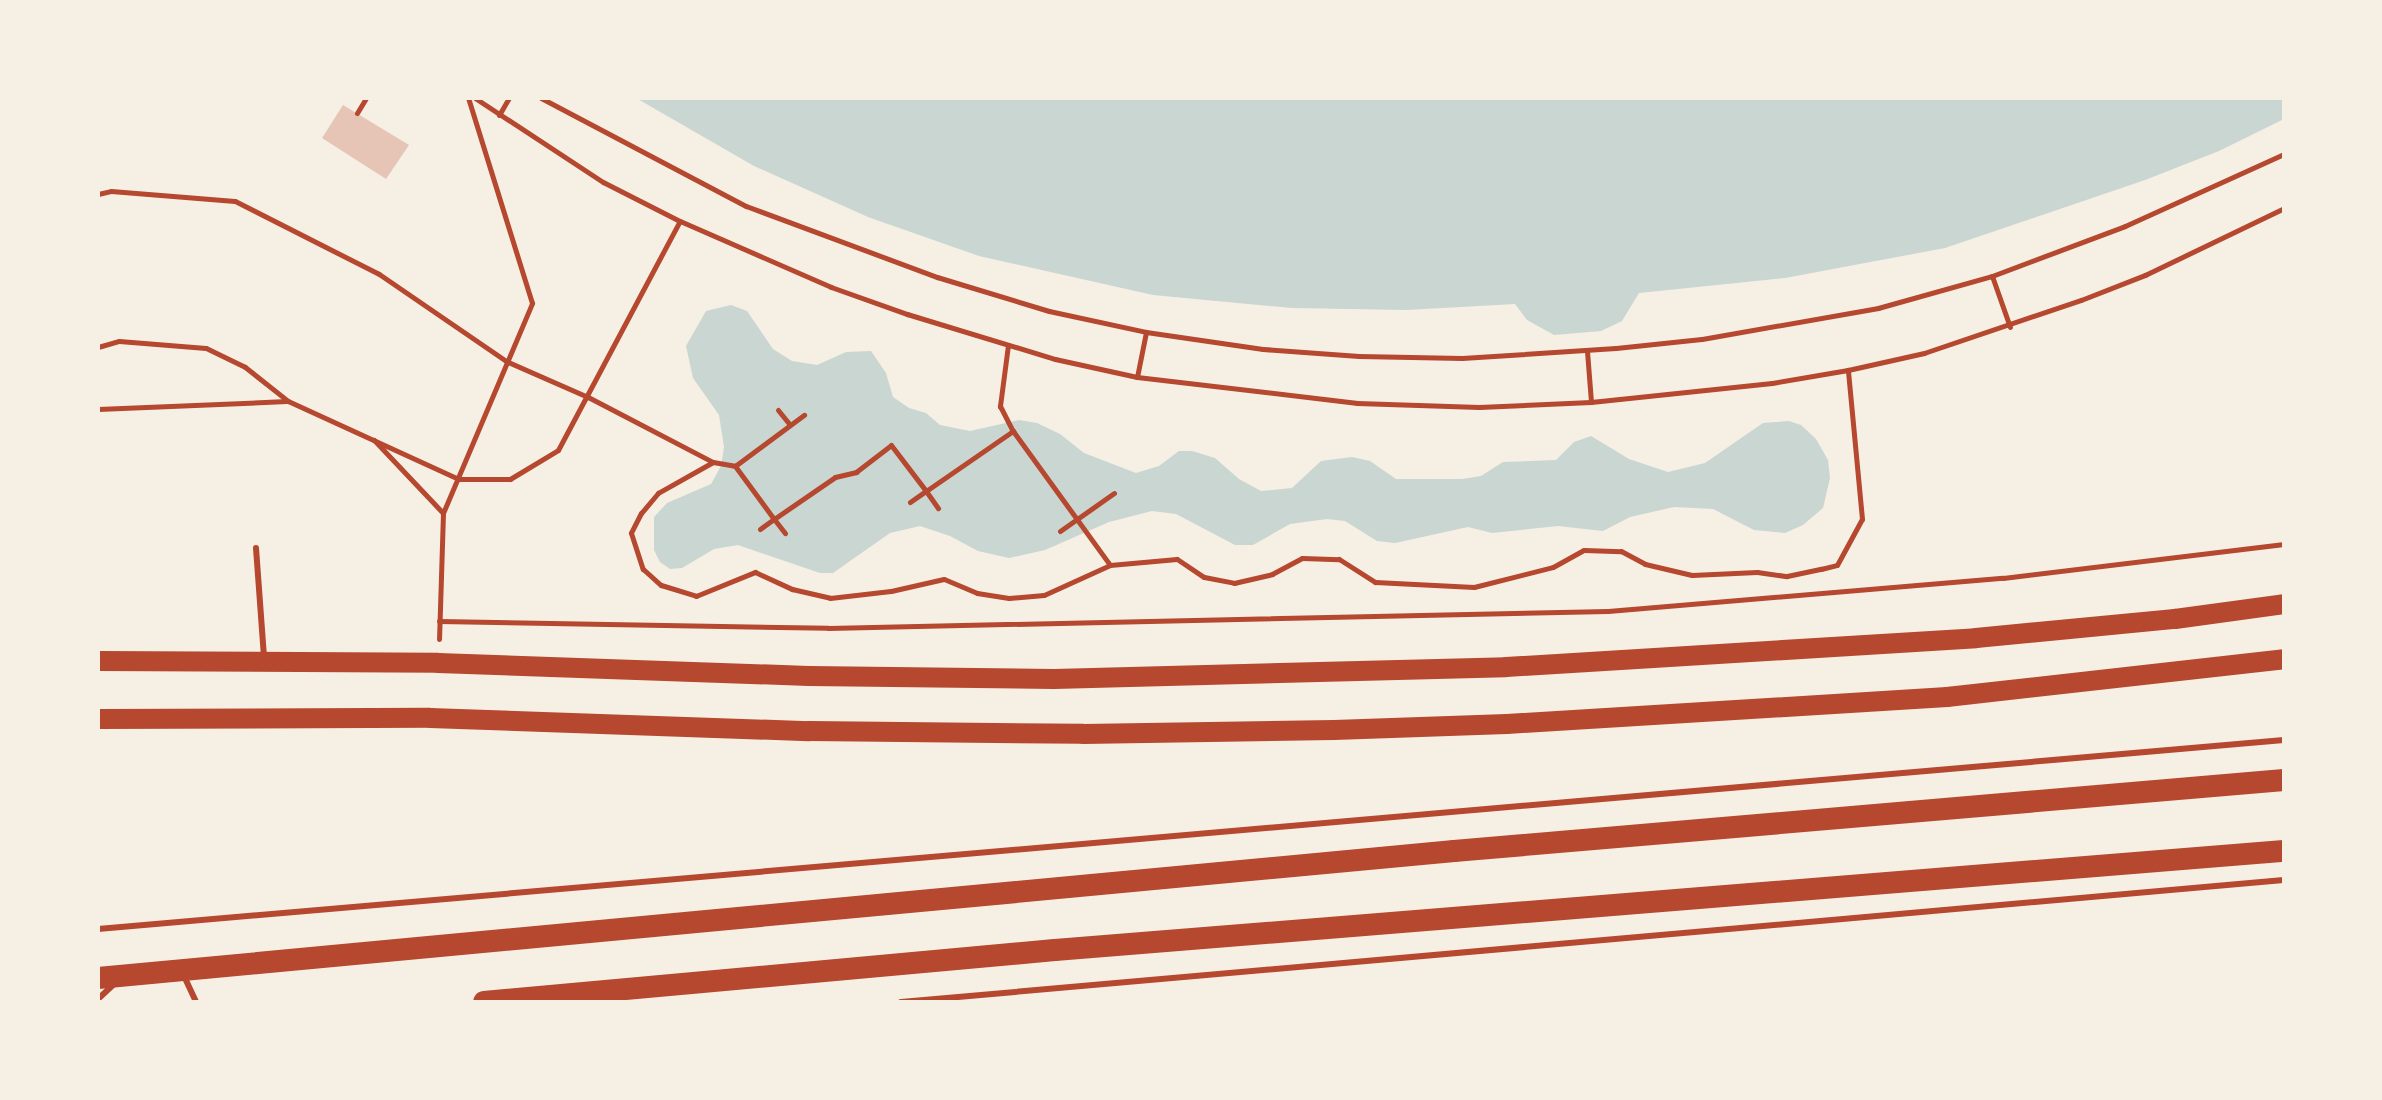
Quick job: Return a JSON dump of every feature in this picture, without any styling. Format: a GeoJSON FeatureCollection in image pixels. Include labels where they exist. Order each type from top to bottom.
{"type":"FeatureCollection","features":[{"type":"Feature","properties":{"kind":"highway"},"geometry":{"type":"LineString","coordinates":[[98,978],[1454,851],[2284,780]]}},
{"type":"Feature","properties":{"kind":"highway"},"geometry":{"type":"LineString","coordinates":[[484,1002],[1055,950],[2284,851]]}},
{"type":"Feature","properties":{"kind":"main road"},"geometry":{"type":"LineString","coordinates":[[98,661],[438,663],[809,676],[1054,679],[1506,667],[1976,638],[2175,619],[2284,604]]}},
{"type":"Feature","properties":{"kind":"main road"},"geometry":{"type":"LineString","coordinates":[[98,719],[430,718],[809,731],[1083,734],[1334,730],[1507,724],[1947,697],[2284,659]]}},
{"type":"Feature","properties":{"kind":"lane"},"geometry":{"type":"LineString","coordinates":[[256,548],[265,660]]}},
{"type":"Feature","properties":{"kind":"lane"},"geometry":{"type":"LineString","coordinates":[[98,929],[2284,740]]}},
{"type":"Feature","properties":{"kind":"lane"},"geometry":{"type":"LineString","coordinates":[[901,1002],[2284,880]]}},
{"type":"Feature","properties":{"kind":"lane"},"geometry":{"type":"LineString","coordinates":[[181,971],[196,1002]]}},
{"type":"Feature","properties":{"kind":"lane"},"geometry":{"type":"LineString","coordinates":[[98,999],[123,976]]}},
{"type":"Feature","properties":{"kind":"path"},"geometry":{"type":"LineString","coordinates":[[357,113],[366,98]]}},
{"type":"Feature","properties":{"kind":"path"},"geometry":{"type":"LineString","coordinates":[[438,663],[443,513],[532,303],[468,98]]}},
{"type":"Feature","properties":{"kind":"path"},"geometry":{"type":"LineString","coordinates":[[475,98],[603,182],[680,221],[831,287],[1008,345],[1137,377],[1357,403],[1479,407],[1591,402],[1758,385],[1848,370],[1924,353],[2010,327],[2145,275],[2284,208]]}},
{"type":"Feature","properties":{"kind":"path"},"geometry":{"type":"LineString","coordinates":[[499,115],[509,98]]}},
{"type":"Feature","properties":{"kind":"path"},"geometry":{"type":"LineString","coordinates":[[541,98],[746,206],[833,241],[1049,311],[1146,332],[1263,349],[1359,356],[1462,358],[1587,351],[1702,339],[1878,308],[1992,276],[2125,226],[2284,154]]}},
{"type":"Feature","properties":{"kind":"path"},"geometry":{"type":"LineString","coordinates":[[98,194],[111,191],[235,201],[379,274],[506,361],[588,397],[713,462],[735,466],[785,533]]}},
{"type":"Feature","properties":{"kind":"path"},"geometry":{"type":"LineString","coordinates":[[98,347],[119,341],[206,348],[245,367],[288,401],[458,479],[510,479],[558,450],[680,221]]}},
{"type":"Feature","properties":{"kind":"path"},"geometry":{"type":"LineString","coordinates":[[1992,276],[2010,327]]}},
{"type":"Feature","properties":{"kind":"path"},"geometry":{"type":"LineString","coordinates":[[1137,377],[1146,332]]}},
{"type":"Feature","properties":{"kind":"path"},"geometry":{"type":"LineString","coordinates":[[1008,345],[1000,406],[1013,431],[1110,565]]}},
{"type":"Feature","properties":{"kind":"path"},"geometry":{"type":"LineString","coordinates":[[1587,351],[1591,402]]}},
{"type":"Feature","properties":{"kind":"path"},"geometry":{"type":"LineString","coordinates":[[713,462],[658,493],[641,513],[631,533],[643,569],[661,585],[696,596],[755,572],[792,589],[830,598],[891,591],[944,579],[977,593],[1009,598],[1044,595],[1110,565],[1177,559],[1204,577],[1234,583],[1272,574],[1302,558],[1339,559],[1375,582],[1474,587],[1553,567],[1584,550],[1621,551],[1645,564],[1692,575],[1757,572],[1787,576],[1837,565],[1862,519],[1848,370]]}},
{"type":"Feature","properties":{"kind":"path"},"geometry":{"type":"LineString","coordinates":[[98,409],[288,401]]}},
{"type":"Feature","properties":{"kind":"path"},"geometry":{"type":"LineString","coordinates":[[778,410],[790,425]]}},
{"type":"Feature","properties":{"kind":"path"},"geometry":{"type":"LineString","coordinates":[[735,466],[804,415]]}},
{"type":"Feature","properties":{"kind":"path"},"geometry":{"type":"LineString","coordinates":[[910,502],[1013,431]]}},
{"type":"Feature","properties":{"kind":"path"},"geometry":{"type":"LineString","coordinates":[[371,437],[443,513]]}},
{"type":"Feature","properties":{"kind":"path"},"geometry":{"type":"LineString","coordinates":[[760,529],[835,477],[856,472],[891,445],[938,508]]}},
{"type":"Feature","properties":{"kind":"path"},"geometry":{"type":"LineString","coordinates":[[1060,531],[1114,493]]}},
{"type":"Feature","properties":{"kind":"path"},"geometry":{"type":"LineString","coordinates":[[439,621],[828,628],[1608,611],[2003,578],[2284,544]]}},
{"type":"Feature","properties":{"kind":"shaded area"},"geometry":{"type":"Polygon","coordinates":[[[636,98],[2284,98],[2284,119],[2219,151],[2145,180],[1945,248],[1785,278],[1639,293],[1622,321],[1601,331],[1554,335],[1527,320],[1515,304],[1406,310],[1292,308],[1153,295],[979,256],[868,217],[754,166],[636,98]]]}},
{"type":"Feature","properties":{"kind":"shaded area"},"geometry":{"type":"Polygon","coordinates":[[[731,305],[747,311],[773,349],[792,361],[817,365],[846,352],[871,351],[886,373],[893,397],[909,408],[926,413],[940,425],[970,431],[1019,420],[1037,423],[1060,434],[1084,453],[1136,473],[1159,466],[1179,451],[1192,451],[1215,458],[1239,479],[1261,491],[1292,488],[1321,461],[1352,457],[1370,461],[1396,479],[1462,479],[1481,476],[1503,462],[1556,460],[1574,442],[1591,436],[1629,459],[1668,472],[1705,463],[1763,423],[1789,421],[1801,425],[1816,439],[1828,460],[1830,478],[1823,508],[1803,525],[1785,533],[1754,530],[1713,509],[1674,507],[1630,517],[1603,531],[1558,526],[1492,533],[1468,527],[1395,543],[1377,541],[1345,521],[1327,519],[1290,524],[1253,545],[1235,545],[1176,514],[1152,511],[1109,522],[1045,550],[1009,558],[978,551],[950,536],[920,526],[890,533],[833,573],[820,573],[738,545],[714,549],[682,568],[670,569],[660,562],[654,550],[654,517],[667,503],[711,484],[721,466],[724,447],[719,415],[693,378],[686,346],[706,311],[731,305]]]}},
{"type":"Feature","properties":{"kind":"building"},"geometry":{"type":"Polygon","coordinates":[[[343,105],[409,145],[386,179],[322,138],[343,105]]]}}]}
